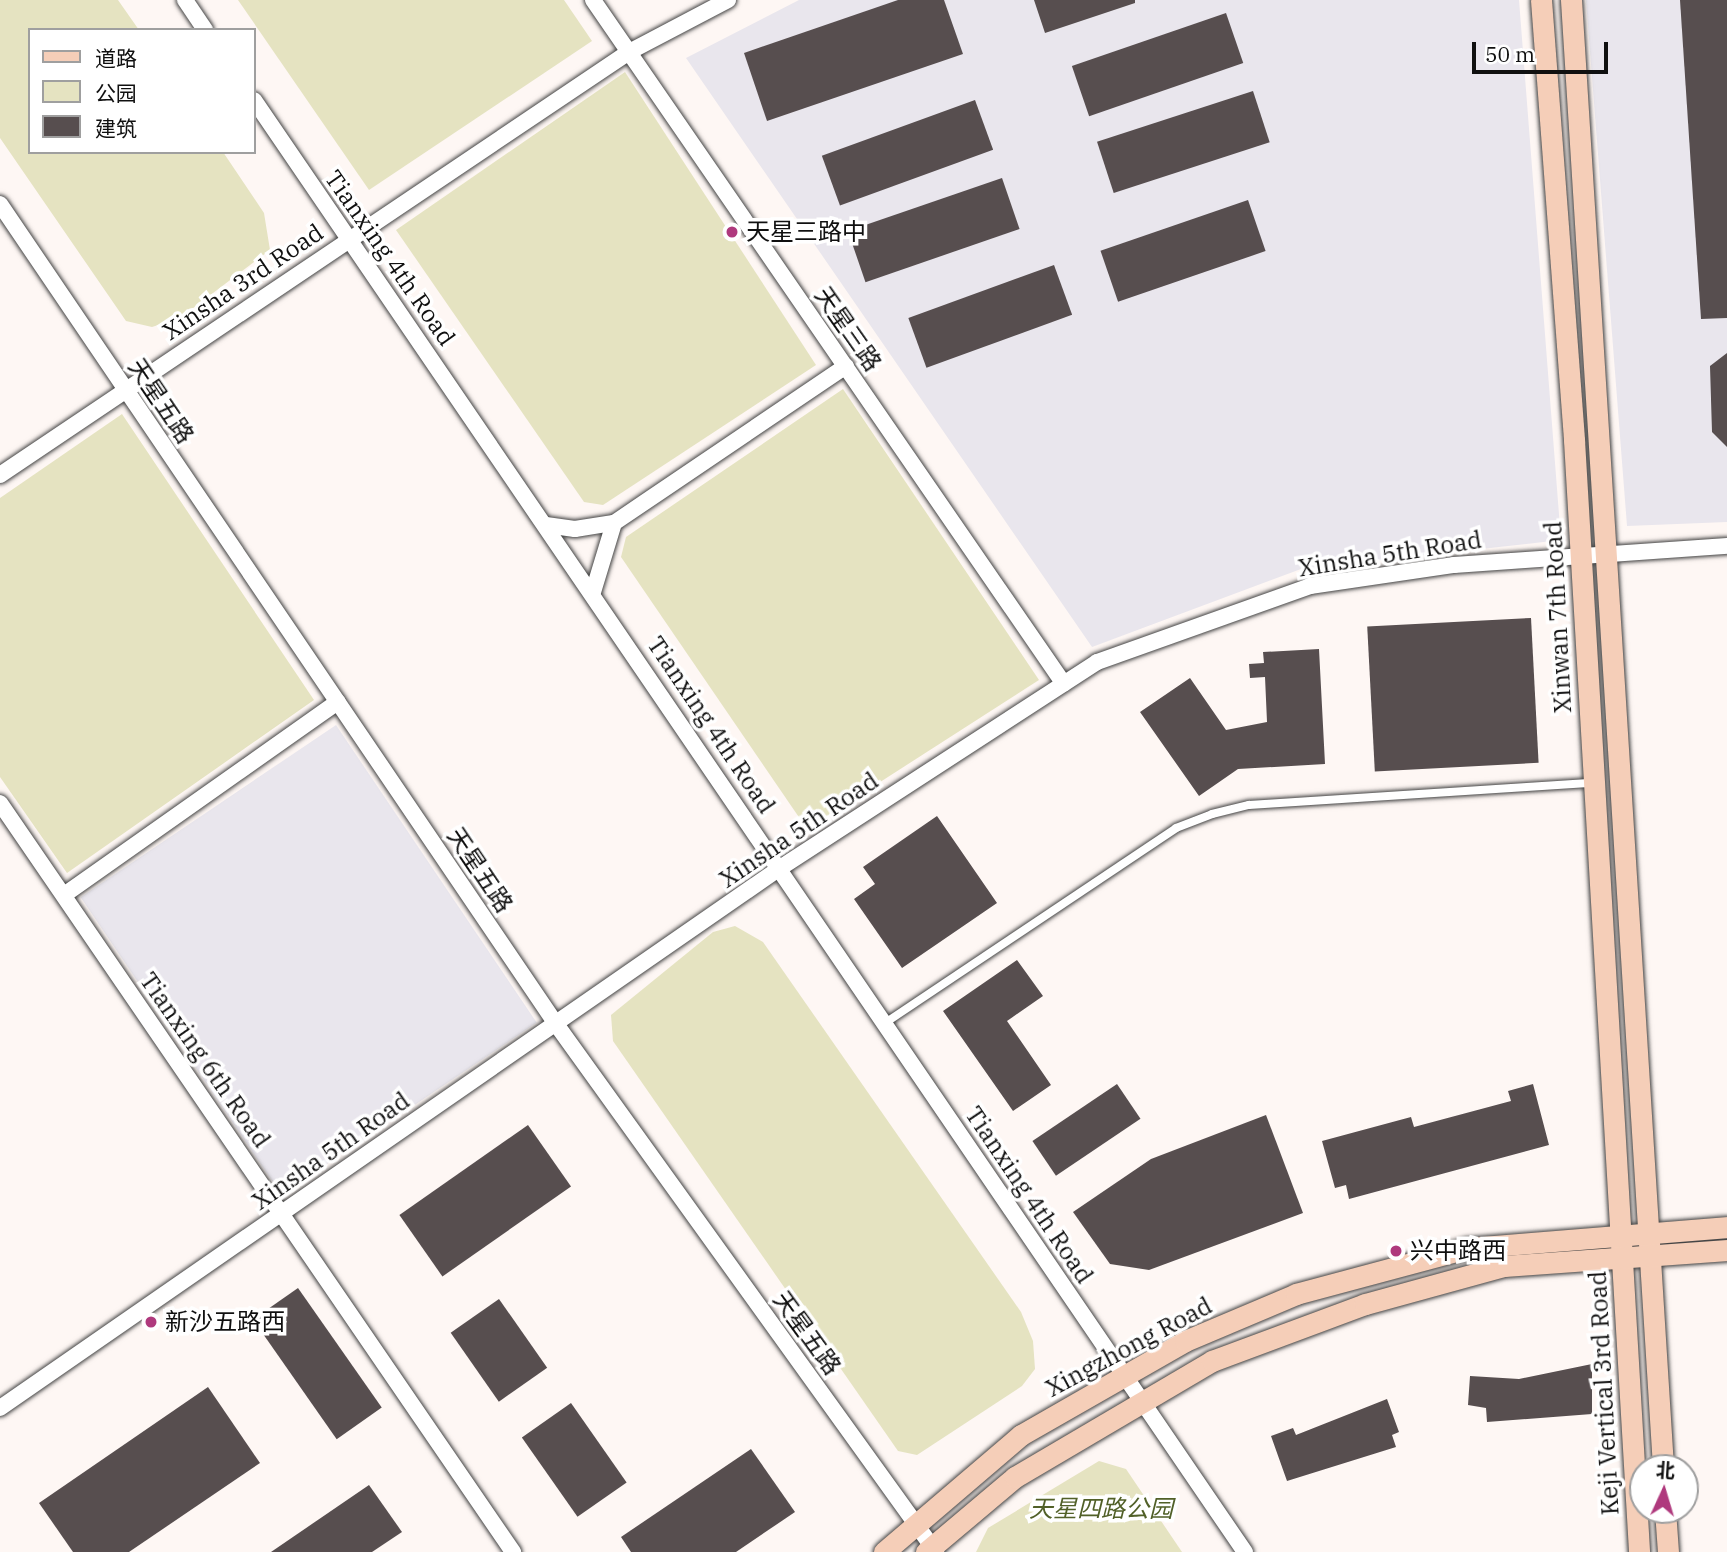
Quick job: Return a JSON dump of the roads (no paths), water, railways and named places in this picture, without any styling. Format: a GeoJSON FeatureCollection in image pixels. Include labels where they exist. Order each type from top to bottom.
{"type":"FeatureCollection","features":[{"type":"Feature","properties":{"kind":"street"},"geometry":{"type":"LineString","coordinates":[[185,0],[204,28]]}},
{"type":"Feature","properties":{"kind":"street","name":"天星三路"},"geometry":{"type":"LineString","coordinates":[[593,0],[1064,684]]}},
{"type":"Feature","properties":{"kind":"street","name":"Xinsha 3rd Road"},"geometry":{"type":"LineString","coordinates":[[0,475],[348,238],[629,52],[728,0]]}},
{"type":"Feature","properties":{"kind":"street","name":"Xinwan 7th Road"},"geometry":{"type":"LineString","coordinates":[[1541,0],[1580,553],[1620,1231]]}},
{"type":"Feature","properties":{"kind":"street"},"geometry":{"type":"LineString","coordinates":[[1571,0],[1608,552],[1662,1454]]}},
{"type":"Feature","properties":{"kind":"street","name":"Tianxing 4th Road"},"geometry":{"type":"LineString","coordinates":[[256,103],[593,592],[1245,1552]]}},
{"type":"Feature","properties":{"kind":"street","name":"天星五路"},"geometry":{"type":"LineString","coordinates":[[0,204],[556,1024],[916,1524],[932,1550]]}},
{"type":"Feature","properties":{"kind":"street"},"geometry":{"type":"LineString","coordinates":[[593,592],[600,551],[614,523],[846,366]]}},
{"type":"Feature","properties":{"kind":"street"},"geometry":{"type":"LineString","coordinates":[[546,525],[614,523]]}},
{"type":"Feature","properties":{"kind":"street","name":"Xinsha 5th Road"},"geometry":{"type":"LineString","coordinates":[[0,1408],[780,868],[1064,684],[1157,638],[1310,586],[1580,553],[1727,546]]}},
{"type":"Feature","properties":{"kind":"street"},"geometry":{"type":"LineString","coordinates":[[64,895],[338,702]]}},
{"type":"Feature","properties":{"kind":"street","name":"Tianxing 6th Road"},"geometry":{"type":"LineString","coordinates":[[0,803],[513,1552]]}},
{"type":"Feature","properties":{"kind":"street","name":"Xingzhong Road"},"geometry":{"type":"LineString","coordinates":[[884,1552],[1021,1435],[1185,1341],[1296,1294],[1468,1248],[1620,1231],[1727,1227]]}},
{"type":"Feature","properties":{"kind":"street","name":"Keji Vertical 3rd Road"},"geometry":{"type":"LineString","coordinates":[[1620,1231],[1639,1552]]}},
{"type":"Feature","properties":{"kind":"street"},"geometry":{"type":"LineString","coordinates":[[932,1550],[1015,1477],[1212,1361],[1365,1304],[1504,1266],[1727,1250]]}},
{"type":"Feature","properties":{"kind":"street"},"geometry":{"type":"LineString","coordinates":[[1666,1524],[1668,1552]]}},
{"type":"Feature","properties":{"kind":"lane"},"geometry":{"type":"LineString","coordinates":[[885,1024],[1176,828],[1212,814],[1249,805],[1594,783]]}},
{"type":"Feature","properties":{"kind":"place","name":"天星三路中"},"geometry":{"type":"Point","coordinates":[732,232]}},
{"type":"Feature","properties":{"kind":"place","name":"兴中路西"},"geometry":{"type":"Point","coordinates":[1396,1251]}},
{"type":"Feature","properties":{"kind":"place","name":"新沙五路西"},"geometry":{"type":"Point","coordinates":[151,1322]}},
{"type":"Feature","properties":{"kind":"park label","name":"天星四路公园"},"geometry":{"type":"Point","coordinates":[1101,1509]}}]}
